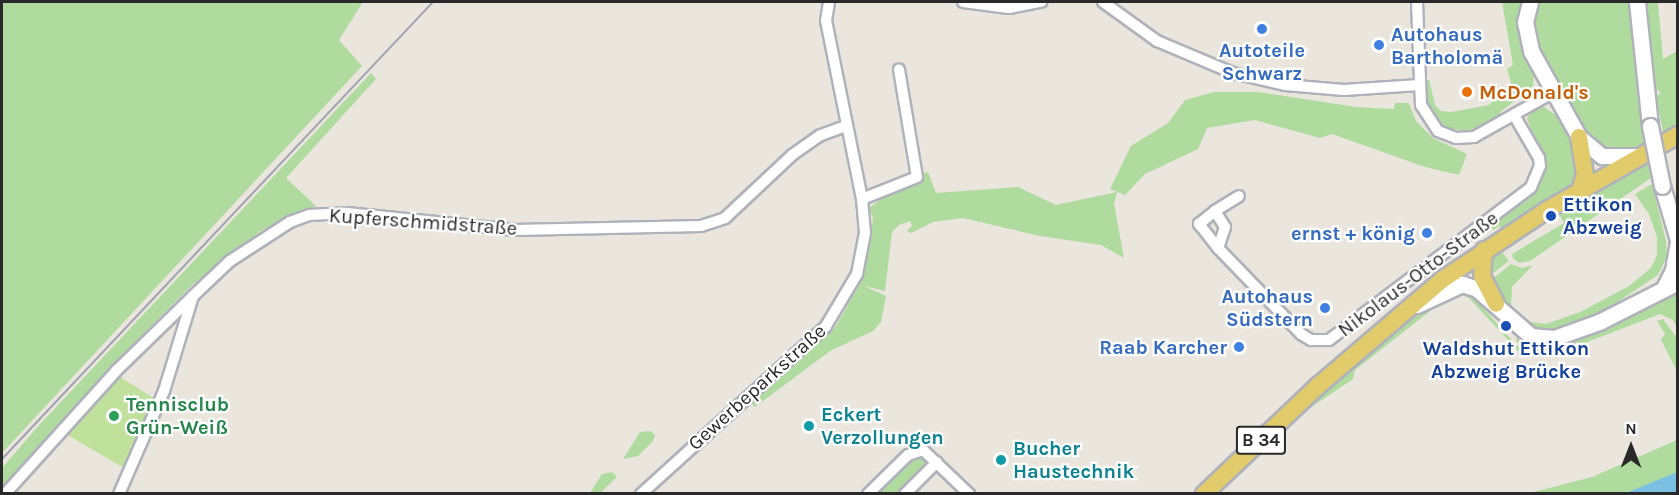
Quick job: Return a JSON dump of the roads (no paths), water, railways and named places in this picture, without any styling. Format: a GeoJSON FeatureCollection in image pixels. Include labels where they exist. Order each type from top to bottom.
{"type":"FeatureCollection","features":[{"type":"Feature","properties":{"kind":"main road"},"geometry":{"type":"LineString","coordinates":[[1530,2],[1525,22],[1527,38],[1579,137],[1585,175],[1580,190]]}},
{"type":"Feature","properties":{"kind":"main road"},"geometry":{"type":"LineString","coordinates":[[1401,313],[1462,284],[1477,289],[1496,304],[1512,323],[1531,336],[1554,338],[1599,322],[1671,284],[1677,240],[1662,186],[1650,126],[1637,2]]}},
{"type":"Feature","properties":{"kind":"main road","name":"B 34"},"geometry":{"type":"LineString","coordinates":[[1204,494],[1401,313],[1494,243],[1580,190],[1677,135]]}},
{"type":"Feature","properties":{"kind":"main road"},"geometry":{"type":"LineString","coordinates":[[1579,137],[1602,156],[1640,156]]}},
{"type":"Feature","properties":{"kind":"main road"},"geometry":{"type":"LineString","coordinates":[[1494,243],[1482,276],[1496,304]]}},
{"type":"Feature","properties":{"kind":"street","name":"Gewerbeparkstraße"},"geometry":{"type":"LineString","coordinates":[[641,494],[806,346],[838,311],[863,253],[862,199],[826,21],[829,2]]}},
{"type":"Feature","properties":{"kind":"street"},"geometry":{"type":"LineString","coordinates":[[963,2],[1008,8],[1041,2]]}},
{"type":"Feature","properties":{"kind":"street"},"geometry":{"type":"LineString","coordinates":[[1103,2],[1157,41],[1233,73],[1285,85],[1344,90],[1419,86]]}},
{"type":"Feature","properties":{"kind":"street"},"geometry":{"type":"LineString","coordinates":[[1417,2],[1419,86],[1425,117],[1449,137],[1474,137],[1554,92]]}},
{"type":"Feature","properties":{"kind":"street"},"geometry":{"type":"LineString","coordinates":[[862,199],[918,177],[899,69]]}},
{"type":"Feature","properties":{"kind":"street","name":"Nikolaus-Otto-Straße"},"geometry":{"type":"LineString","coordinates":[[1215,211],[1199,224],[1218,248],[1301,334],[1311,340],[1329,340],[1531,187],[1540,166],[1539,158],[1514,115]]}},
{"type":"Feature","properties":{"kind":"street","name":"Kupferschmidstraße"},"geometry":{"type":"LineString","coordinates":[[5,494],[116,371],[193,296],[265,236],[309,215],[347,213],[515,230],[701,226],[725,218],[792,155],[821,135],[846,126]]}},
{"type":"Feature","properties":{"kind":"street"},"geometry":{"type":"LineString","coordinates":[[1218,248],[1225,227],[1215,211],[1239,196]]}},
{"type":"Feature","properties":{"kind":"street"},"geometry":{"type":"LineString","coordinates":[[119,494],[164,391],[193,296]]}},
{"type":"Feature","properties":{"kind":"street"},"geometry":{"type":"LineString","coordinates":[[868,494],[901,461],[923,450],[969,494]]}},
{"type":"Feature","properties":{"kind":"street"},"geometry":{"type":"LineString","coordinates":[[905,494],[937,462]]}},
{"type":"Feature","properties":{"kind":"water"},"geometry":{"type":"Polygon","coordinates":[[[1677,472],[1677,493],[1626,493],[1677,472]]]}},
{"type":"Feature","properties":{"kind":"railway"},"geometry":{"type":"LineString","coordinates":[[2,459],[433,2]]}},
{"type":"Feature","properties":{"kind":"place","name":"Autoteile Schwarz"},"geometry":{"type":"Point","coordinates":[1262,29]}},
{"type":"Feature","properties":{"kind":"place","name":"Autohaus Bartholomä"},"geometry":{"type":"Point","coordinates":[1379,45]}},
{"type":"Feature","properties":{"kind":"place","name":"McDonald's"},"geometry":{"type":"Point","coordinates":[1467,92]}},
{"type":"Feature","properties":{"kind":"place","name":"Ettikon Abzweig"},"geometry":{"type":"Point","coordinates":[1551,216]}},
{"type":"Feature","properties":{"kind":"place","name":"ernst + könig"},"geometry":{"type":"Point","coordinates":[1427,233]}},
{"type":"Feature","properties":{"kind":"place","name":"Autohaus Südstern"},"geometry":{"type":"Point","coordinates":[1325,308]}},
{"type":"Feature","properties":{"kind":"place","name":"Waldshut Ettikon Abzweig Brücke"},"geometry":{"type":"Point","coordinates":[1506,326]}},
{"type":"Feature","properties":{"kind":"place","name":"Raab Karcher"},"geometry":{"type":"Point","coordinates":[1239,347]}},
{"type":"Feature","properties":{"kind":"place","name":"Tennisclub Grün-Weiß"},"geometry":{"type":"Point","coordinates":[114,416]}},
{"type":"Feature","properties":{"kind":"place","name":"Eckert Verzollungen"},"geometry":{"type":"Point","coordinates":[809,426]}},
{"type":"Feature","properties":{"kind":"place","name":"Bucher Haustechnik"},"geometry":{"type":"Point","coordinates":[1001,460]}}]}
